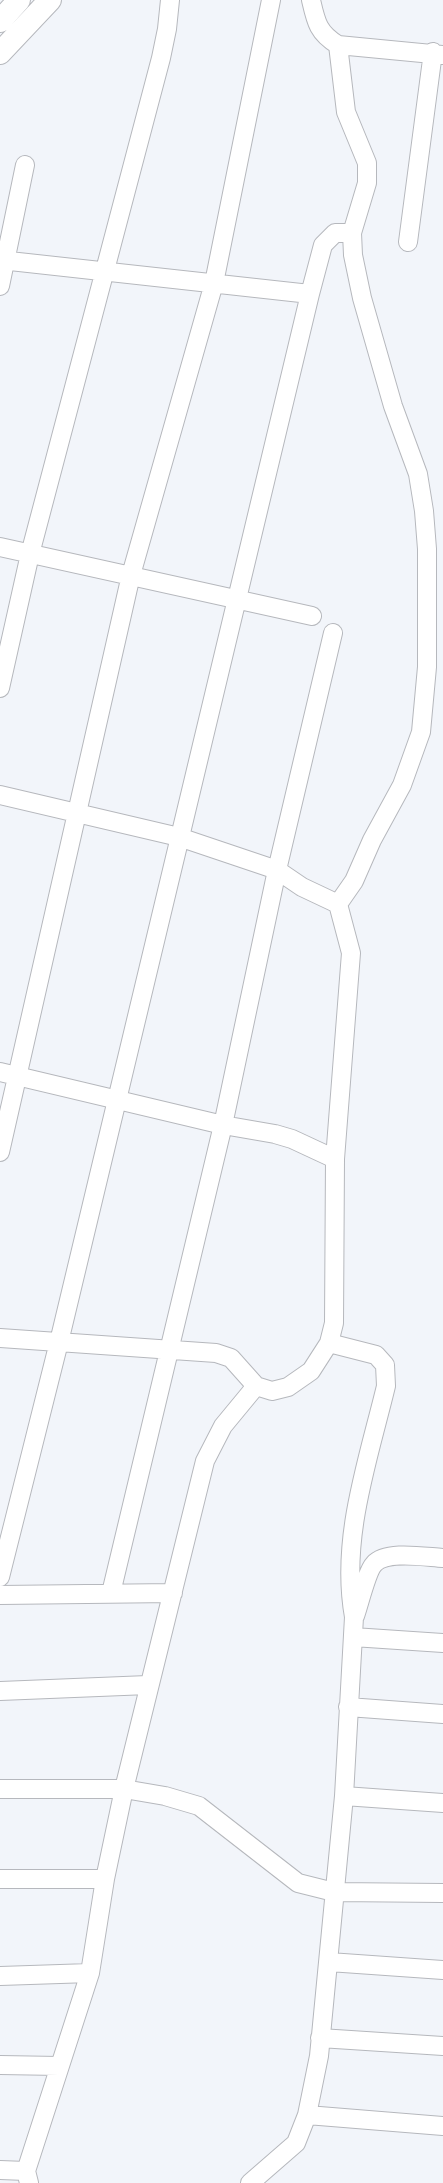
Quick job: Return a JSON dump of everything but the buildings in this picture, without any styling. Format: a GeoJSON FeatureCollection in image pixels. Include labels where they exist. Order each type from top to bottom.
{"type":"FeatureCollection","features":[{"type":"Feature","properties":{"kind":"street"},"geometry":{"type":"LineString","coordinates":[[0,21],[19,0]]}},
{"type":"Feature","properties":{"kind":"street"},"geometry":{"type":"LineString","coordinates":[[0,53],[50,0]]}},
{"type":"Feature","properties":{"kind":"street"},"geometry":{"type":"LineString","coordinates":[[0,688],[30,554],[161,58],[167,29],[170,0]]}},
{"type":"Feature","properties":{"kind":"street"},"geometry":{"type":"LineString","coordinates":[[0,1152],[131,576],[214,283],[271,0]]}},
{"type":"Feature","properties":{"kind":"street"},"geometry":{"type":"LineString","coordinates":[[311,0],[315,18],[324,36],[338,45],[438,54],[408,242]]}},
{"type":"Feature","properties":{"kind":"street"},"geometry":{"type":"LineString","coordinates":[[338,45],[346,112],[367,163],[367,183],[352,233],[353,255],[362,298],[394,406],[418,474],[424,511],[427,549],[427,667],[421,732],[402,785],[372,840],[354,881],[338,904]]}},
{"type":"Feature","properties":{"kind":"street"},"geometry":{"type":"LineString","coordinates":[[0,286],[3,261],[25,165]]}},
{"type":"Feature","properties":{"kind":"street"},"geometry":{"type":"LineString","coordinates":[[0,1577],[59,1342],[310,294],[323,245],[335,233],[352,233]]}},
{"type":"Feature","properties":{"kind":"street"},"geometry":{"type":"LineString","coordinates":[[3,261],[310,294]]}},
{"type":"Feature","properties":{"kind":"street"},"geometry":{"type":"LineString","coordinates":[[0,548],[236,598],[312,616]]}},
{"type":"Feature","properties":{"kind":"street"},"geometry":{"type":"LineString","coordinates":[[111,1593],[223,1125],[277,870],[333,633]]}},
{"type":"Feature","properties":{"kind":"street"},"geometry":{"type":"LineString","coordinates":[[0,795],[179,837],[277,870],[302,886],[338,904],[351,953],[335,1159],[334,1323],[329,1343],[311,1371],[288,1387],[272,1391],[256,1386],[230,1358],[216,1353],[0,1338]]}},
{"type":"Feature","properties":{"kind":"street"},"geometry":{"type":"LineString","coordinates":[[0,1072],[223,1125],[276,1134],[292,1139],[335,1159]]}},
{"type":"Feature","properties":{"kind":"street"},"geometry":{"type":"LineString","coordinates":[[250,2183],[296,2143],[308,2115],[319,2056],[344,1796],[354,1617],[350,1591],[349,1565],[355,1514],[386,1386],[385,1366],[376,1355],[329,1343]]}},
{"type":"Feature","properties":{"kind":"street"},"geometry":{"type":"LineString","coordinates":[[0,2170],[27,2177],[59,2066],[90,1973],[105,1879],[124,1789],[148,1686],[173,1593],[205,1461],[223,1426],[256,1386]]}},
{"type":"Feature","properties":{"kind":"street"},"geometry":{"type":"LineString","coordinates":[[354,1617],[372,1565],[379,1558],[390,1556],[443,1558]]}},
{"type":"Feature","properties":{"kind":"street"},"geometry":{"type":"LineString","coordinates":[[0,1595],[173,1593]]}},
{"type":"Feature","properties":{"kind":"street"},"geometry":{"type":"LineString","coordinates":[[353,1637],[443,1643]]}},
{"type":"Feature","properties":{"kind":"street"},"geometry":{"type":"LineString","coordinates":[[0,1691],[148,1686]]}},
{"type":"Feature","properties":{"kind":"street"},"geometry":{"type":"LineString","coordinates":[[348,1707],[443,1714]]}},
{"type":"Feature","properties":{"kind":"street"},"geometry":{"type":"LineString","coordinates":[[0,1789],[124,1789],[165,1796],[199,1806],[298,1884],[334,1892],[443,1893]]}},
{"type":"Feature","properties":{"kind":"street"},"geometry":{"type":"LineString","coordinates":[[344,1796],[443,1803]]}},
{"type":"Feature","properties":{"kind":"street"},"geometry":{"type":"LineString","coordinates":[[0,1879],[105,1879]]}},
{"type":"Feature","properties":{"kind":"street"},"geometry":{"type":"LineString","coordinates":[[329,1962],[443,1970]]}},
{"type":"Feature","properties":{"kind":"street"},"geometry":{"type":"LineString","coordinates":[[0,1976],[90,1973]]}},
{"type":"Feature","properties":{"kind":"street"},"geometry":{"type":"LineString","coordinates":[[320,2038],[443,2046]]}},
{"type":"Feature","properties":{"kind":"street"},"geometry":{"type":"LineString","coordinates":[[0,2065],[59,2066]]}},
{"type":"Feature","properties":{"kind":"street"},"geometry":{"type":"LineString","coordinates":[[308,2115],[443,2126]]}}]}
